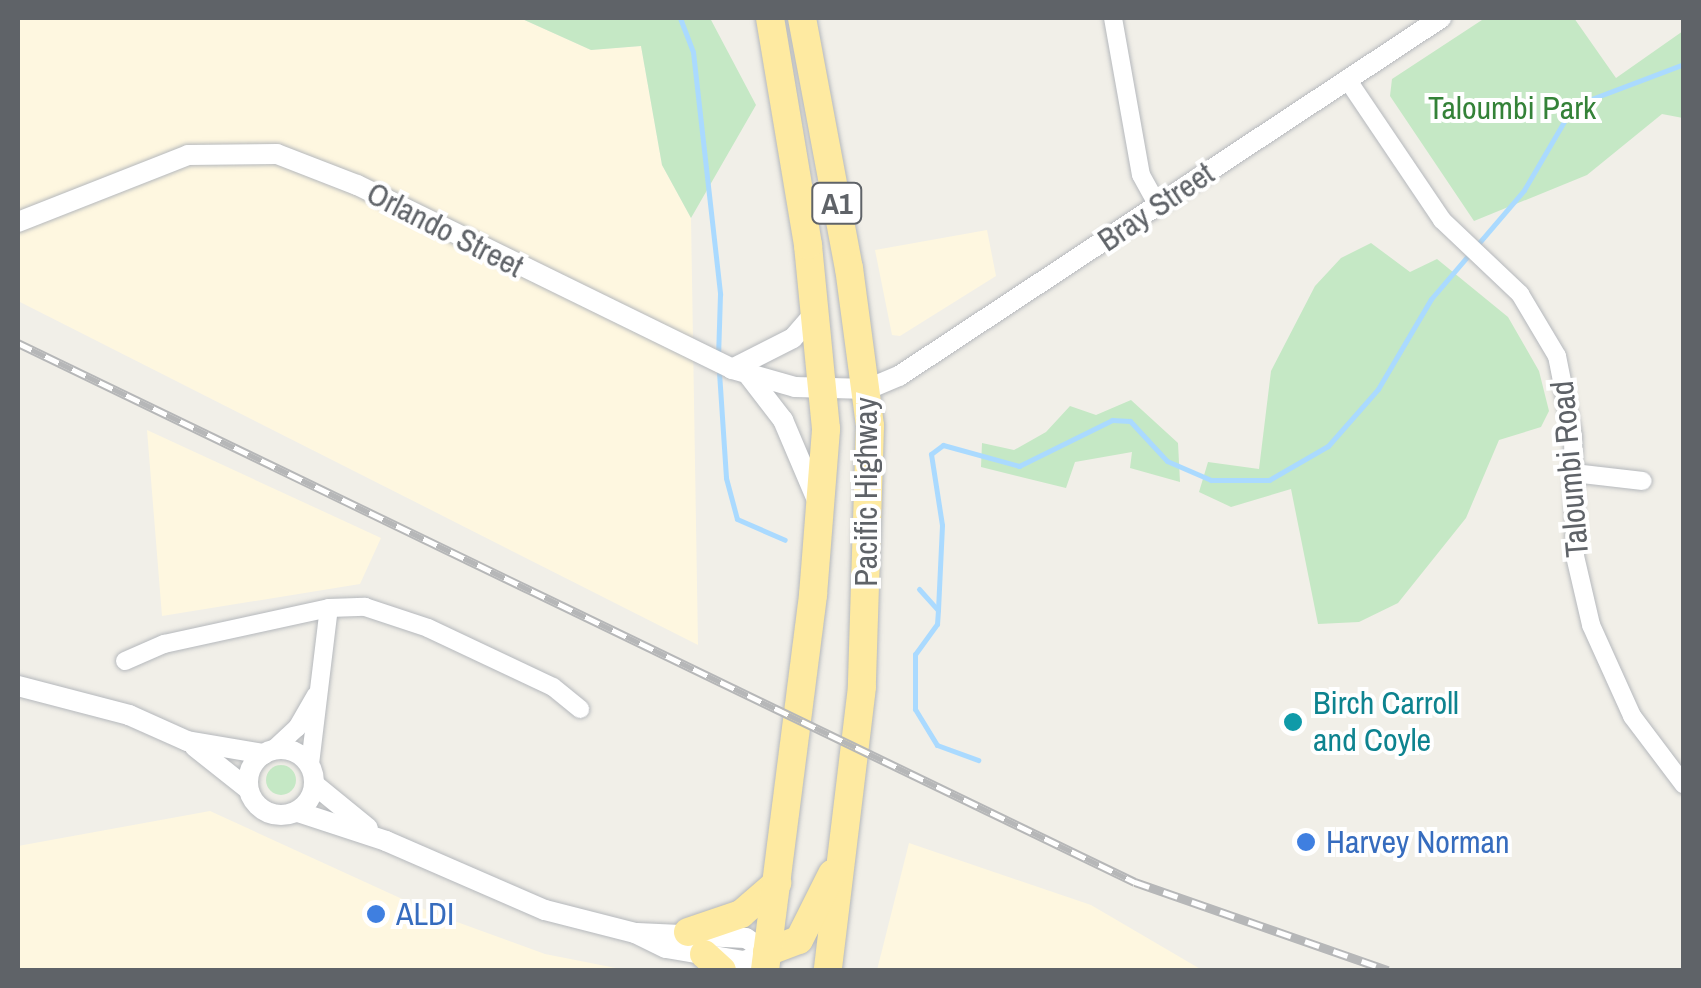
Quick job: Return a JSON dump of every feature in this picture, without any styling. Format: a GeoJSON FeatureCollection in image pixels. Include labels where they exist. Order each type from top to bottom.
{"type":"FeatureCollection","features":[{"type":"Feature","properties":{"kind":"highway","name":"Pacific Highway"},"geometry":{"type":"LineString","coordinates":[[770,18],[816,312],[822,388],[821,512],[777,883],[772,964]]}},
{"type":"Feature","properties":{"kind":"highway","name":"Pacific Highway"},"geometry":{"type":"LineString","coordinates":[[802,18],[868,389],[862,687],[828,970]]}},
{"type":"Feature","properties":{"kind":"highway"},"geometry":{"type":"LineString","coordinates":[[772,964],[799,940],[846,840]]}},
{"type":"Feature","properties":{"kind":"highway"},"geometry":{"type":"LineString","coordinates":[[704,952],[777,883]]}},
{"type":"Feature","properties":{"kind":"street"},"geometry":{"type":"LineString","coordinates":[[1112,18],[1141,175],[1158,206]]}},
{"type":"Feature","properties":{"kind":"street","name":"Bray Street"},"geometry":{"type":"LineString","coordinates":[[868,389],[899,376],[1441,18]]}},
{"type":"Feature","properties":{"kind":"street","name":"Taloumbi Road"},"geometry":{"type":"LineString","coordinates":[[1347,80],[1442,220],[1491,262],[1520,294],[1557,356],[1568,390],[1575,556],[1602,655],[1632,716],[1684,785]]}},
{"type":"Feature","properties":{"kind":"street","name":"Orlando Street"},"geometry":{"type":"LineString","coordinates":[[18,222],[188,155],[277,154],[357,185],[700,356],[740,372],[822,388],[868,389]]}},
{"type":"Feature","properties":{"kind":"street"},"geometry":{"type":"LineString","coordinates":[[816,312],[793,338],[740,372],[783,420],[821,512]]}},
{"type":"Feature","properties":{"kind":"street"},"geometry":{"type":"LineString","coordinates":[[1574,473],[1643,482]]}},
{"type":"Feature","properties":{"kind":"street"},"geometry":{"type":"LineString","coordinates":[[125,661],[164,644],[329,608],[365,607],[428,628],[553,687],[580,709]]}},
{"type":"Feature","properties":{"kind":"street"},"geometry":{"type":"LineString","coordinates":[[298,812],[312,774],[329,608]]}},
{"type":"Feature","properties":{"kind":"street"},"geometry":{"type":"LineString","coordinates":[[18,686],[118,711],[187,742],[248,789],[267,813],[298,812],[386,841],[544,910],[704,952],[772,964]]}},
{"type":"Feature","properties":{"kind":"street"},"geometry":{"type":"LineString","coordinates":[[248,789],[250,769],[297,728],[320,688]]}},
{"type":"Feature","properties":{"kind":"street"},"geometry":{"type":"LineString","coordinates":[[187,742],[268,752],[294,751],[312,774],[386,841]]}},
{"type":"Feature","properties":{"kind":"shaded area"},"geometry":{"type":"Polygon","coordinates":[[[18,18],[520,18],[591,50],[641,46],[662,165],[691,218],[698,645],[18,301],[18,18]]]}},
{"type":"Feature","properties":{"kind":"shaded area"},"geometry":{"type":"Polygon","coordinates":[[[987,230],[996,276],[900,336],[892,335],[875,250],[987,230]]]}},
{"type":"Feature","properties":{"kind":"shaded area"},"geometry":{"type":"Polygon","coordinates":[[[147,430],[381,538],[360,584],[162,616],[147,430]]]}},
{"type":"Feature","properties":{"kind":"shaded area"},"geometry":{"type":"Polygon","coordinates":[[[210,811],[435,914],[545,954],[626,970],[18,970],[18,846],[210,811]]]}},
{"type":"Feature","properties":{"kind":"shaded area"},"geometry":{"type":"Polygon","coordinates":[[[909,843],[1091,905],[1202,970],[877,970],[909,843]]]}},
{"type":"Feature","properties":{"kind":"green space"},"geometry":{"type":"Polygon","coordinates":[[[520,18],[710,18],[756,105],[691,218],[662,165],[641,46],[591,50],[520,18]]]}},
{"type":"Feature","properties":{"kind":"green space","name":"Taloumbi Park"},"geometry":{"type":"Polygon","coordinates":[[[1485,18],[1574,18],[1616,78],[1683,31],[1683,118],[1662,114],[1587,175],[1474,221],[1390,96],[1392,79],[1485,18]]]}},
{"type":"Feature","properties":{"kind":"green space"},"geometry":{"type":"Polygon","coordinates":[[[1371,243],[1410,272],[1437,259],[1508,317],[1539,371],[1549,411],[1541,427],[1499,440],[1466,518],[1398,603],[1359,622],[1318,624],[1291,489],[1231,507],[1199,492],[1208,462],[1259,469],[1271,371],[1315,286],[1341,258],[1371,243]]]}},
{"type":"Feature","properties":{"kind":"green space"},"geometry":{"type":"Polygon","coordinates":[[[1131,400],[1178,443],[1180,482],[1130,468],[1132,452],[1075,462],[1066,488],[981,467],[982,443],[1014,450],[1046,432],[1070,406],[1096,415],[1131,400]]]}},
{"type":"Feature","properties":{"kind":"green space"},"geometry":{"type":"Polygon","coordinates":[[[281,765],[292,769],[296,780],[292,791],[281,795],[270,791],[266,780],[270,769],[281,765]]]}},
{"type":"Feature","properties":{"kind":"waterway"},"geometry":{"type":"LineString","coordinates":[[680,18],[693,52],[720,294],[718,356]]}},
{"type":"Feature","properties":{"kind":"waterway"},"geometry":{"type":"LineString","coordinates":[[938,610],[942,525],[931,454],[943,445],[1019,466],[1112,420],[1130,421],[1167,461],[1211,480],[1269,480],[1328,446],[1378,389],[1431,299],[1524,190],[1573,106],[1684,64]]}},
{"type":"Feature","properties":{"kind":"waterway"},"geometry":{"type":"LineString","coordinates":[[719,372],[726,478],[737,519],[785,540]]}},
{"type":"Feature","properties":{"kind":"waterway"},"geometry":{"type":"LineString","coordinates":[[919,589],[938,610],[937,624],[915,654],[915,709],[937,745],[978,760]]}},
{"type":"Feature","properties":{"kind":"railway"},"geometry":{"type":"LineString","coordinates":[[18,343],[1135,882],[1388,970]]}},
{"type":"Feature","properties":{"kind":"place","name":"Birch Carroll and Coyle"},"geometry":{"type":"Point","coordinates":[1293,722]}},
{"type":"Feature","properties":{"kind":"place","name":"Harvey Norman"},"geometry":{"type":"Point","coordinates":[1306,842]}},
{"type":"Feature","properties":{"kind":"place","name":"ALDI"},"geometry":{"type":"Point","coordinates":[376,914]}}]}
